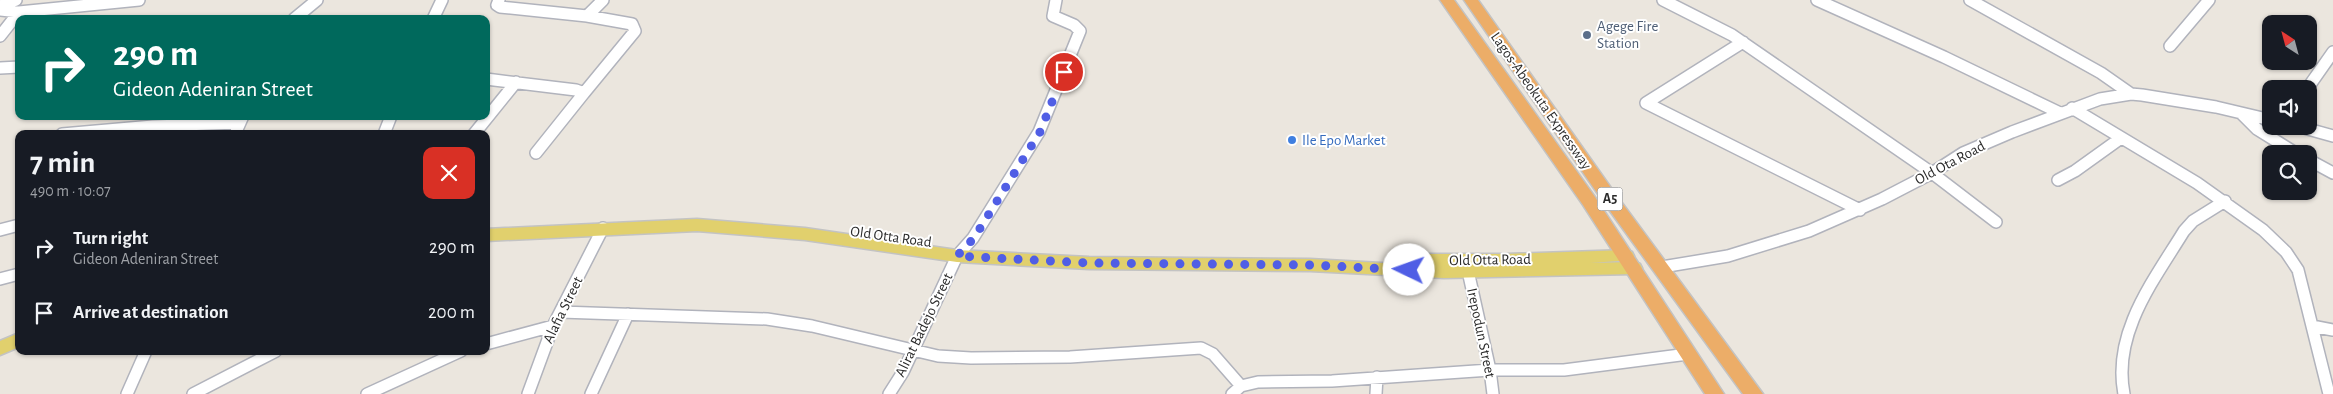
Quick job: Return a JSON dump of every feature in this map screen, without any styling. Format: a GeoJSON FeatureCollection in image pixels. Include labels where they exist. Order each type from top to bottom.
{"type":"FeatureCollection","features":[{"type":"Feature","properties":{"kind":"highway","name":"Lagos-Abeokuta Expressway"},"geometry":{"type":"LineString","coordinates":[[1447,0],[1630,262],[1715,394]]}},
{"type":"Feature","properties":{"kind":"highway","name":"Lagos-Abeokuta Expressway"},"geometry":{"type":"LineString","coordinates":[[1471,0],[1608,196],[1754,394]]}},
{"type":"Feature","properties":{"kind":"main road","name":"Old Otta Road"},"geometry":{"type":"LineString","coordinates":[[490,224],[620,218],[711,217],[821,228],[961,252]]}},
{"type":"Feature","properties":{"kind":"main road","name":"Old Otta Road"},"geometry":{"type":"LineString","coordinates":[[490,235],[671,225],[730,227],[961,252],[1091,256],[1630,262]]}},
{"type":"Feature","properties":{"kind":"main road"},"geometry":{"type":"LineString","coordinates":[[961,252],[1089,263],[1310,265],[1468,271],[1630,262]]}},
{"type":"Feature","properties":{"kind":"main road"},"geometry":{"type":"LineString","coordinates":[[0,348],[15,342]]}},
{"type":"Feature","properties":{"kind":"main road"},"geometry":{"type":"LineString","coordinates":[[0,355],[15,348]]}},
{"type":"Feature","properties":{"kind":"street"},"geometry":{"type":"LineString","coordinates":[[0,6],[16,0]]}},
{"type":"Feature","properties":{"kind":"street"},"geometry":{"type":"LineString","coordinates":[[0,10],[19,12],[139,0]]}},
{"type":"Feature","properties":{"kind":"street"},"geometry":{"type":"LineString","coordinates":[[299,15],[317,0]]}},
{"type":"Feature","properties":{"kind":"street"},"geometry":{"type":"LineString","coordinates":[[435,15],[442,0]]}},
{"type":"Feature","properties":{"kind":"street"},"geometry":{"type":"LineString","coordinates":[[499,0],[497,5],[500,6],[626,22],[635,27],[635,31],[536,153]]}},
{"type":"Feature","properties":{"kind":"street"},"geometry":{"type":"LineString","coordinates":[[587,16],[603,0]]}},
{"type":"Feature","properties":{"kind":"street","name":"Alirat Badejo Street"},"geometry":{"type":"LineString","coordinates":[[889,394],[903,372],[912,349],[961,252],[1040,132],[1080,31],[1074,25],[1053,16],[1056,0]]}},
{"type":"Feature","properties":{"kind":"street"},"geometry":{"type":"LineString","coordinates":[[1663,0],[1743,42],[1932,173],[1996,222]]}},
{"type":"Feature","properties":{"kind":"street"},"geometry":{"type":"LineString","coordinates":[[1817,0],[1944,57],[2060,113]]}},
{"type":"Feature","properties":{"kind":"street"},"geometry":{"type":"LineString","coordinates":[[1970,0],[2102,73],[2131,94]]}},
{"type":"Feature","properties":{"kind":"street"},"geometry":{"type":"LineString","coordinates":[[2170,46],[2209,0]]}},
{"type":"Feature","properties":{"kind":"street"},"geometry":{"type":"LineString","coordinates":[[0,36],[15,17]]}},
{"type":"Feature","properties":{"kind":"street"},"geometry":{"type":"LineString","coordinates":[[1743,42],[1646,103],[1860,210]]}},
{"type":"Feature","properties":{"kind":"street"},"geometry":{"type":"LineString","coordinates":[[2315,80],[2330,63],[2333,52]]}},
{"type":"Feature","properties":{"kind":"street"},"geometry":{"type":"LineString","coordinates":[[0,68],[15,67]]}},
{"type":"Feature","properties":{"kind":"street"},"geometry":{"type":"LineString","coordinates":[[490,79],[576,90],[584,93]]}},
{"type":"Feature","properties":{"kind":"street"},"geometry":{"type":"LineString","coordinates":[[490,114],[516,82]]}},
{"type":"Feature","properties":{"kind":"street","name":"Old Ota Road"},"geometry":{"type":"LineString","coordinates":[[1662,267],[1750,250],[1809,231],[1860,210],[1932,173],[1976,147],[2072,108],[2100,99],[2131,94],[2215,107],[2262,118]]}},
{"type":"Feature","properties":{"kind":"street"},"geometry":{"type":"LineString","coordinates":[[2072,108],[2225,201],[2281,245],[2292,256],[2298,270],[2330,394]]}},
{"type":"Feature","properties":{"kind":"street"},"geometry":{"type":"LineString","coordinates":[[2237,112],[2257,129],[2283,145]]}},
{"type":"Feature","properties":{"kind":"street"},"geometry":{"type":"LineString","coordinates":[[477,130],[485,120]]}},
{"type":"Feature","properties":{"kind":"street"},"geometry":{"type":"LineString","coordinates":[[108,130],[153,126],[239,124]]}},
{"type":"Feature","properties":{"kind":"street"},"geometry":{"type":"LineString","coordinates":[[2317,132],[2333,136]]}},
{"type":"Feature","properties":{"kind":"street"},"geometry":{"type":"LineString","coordinates":[[2058,180],[2075,171],[2121,138]]}},
{"type":"Feature","properties":{"kind":"street"},"geometry":{"type":"LineString","coordinates":[[2317,164],[2333,173]]}},
{"type":"Feature","properties":{"kind":"street"},"geometry":{"type":"LineString","coordinates":[[2124,394],[2122,385],[2127,344],[2134,315],[2140,303],[2184,231],[2193,221],[2225,201]]}},
{"type":"Feature","properties":{"kind":"street"},"geometry":{"type":"LineString","coordinates":[[0,230],[15,226]]}},
{"type":"Feature","properties":{"kind":"street","name":"Alafia Street"},"geometry":{"type":"LineString","coordinates":[[528,394],[552,326],[561,312],[603,228]]}},
{"type":"Feature","properties":{"kind":"street","name":"Irepodun Street"},"geometry":{"type":"LineString","coordinates":[[1468,271],[1490,370],[1493,394]]}},
{"type":"Feature","properties":{"kind":"street"},"geometry":{"type":"LineString","coordinates":[[0,279],[15,275]]}},
{"type":"Feature","properties":{"kind":"street"},"geometry":{"type":"LineString","coordinates":[[561,312],[766,319],[812,326],[938,356],[1001,358],[1201,348],[1211,351],[1236,390],[1258,382],[1332,381],[1490,370],[1510,372],[1576,367],[1688,354]]}},
{"type":"Feature","properties":{"kind":"street"},"geometry":{"type":"LineString","coordinates":[[591,394],[628,314]]}},
{"type":"Feature","properties":{"kind":"street"},"geometry":{"type":"LineString","coordinates":[[490,343],[552,326]]}},
{"type":"Feature","properties":{"kind":"street"},"geometry":{"type":"LineString","coordinates":[[2312,326],[2333,330]]}},
{"type":"Feature","properties":{"kind":"street"},"geometry":{"type":"LineString","coordinates":[[127,394],[144,355]]}},
{"type":"Feature","properties":{"kind":"street"},"geometry":{"type":"LineString","coordinates":[[193,394],[268,355]]}},
{"type":"Feature","properties":{"kind":"street"},"geometry":{"type":"LineString","coordinates":[[367,394],[421,367],[451,355]]}},
{"type":"Feature","properties":{"kind":"street"},"geometry":{"type":"LineString","coordinates":[[1376,394],[1377,377]]}},
{"type":"Feature","properties":{"kind":"place","name":"Agege Fire Station"},"geometry":{"type":"Point","coordinates":[1587,35]}},
{"type":"Feature","properties":{"kind":"place","name":"Ile Epo Market"},"geometry":{"type":"Point","coordinates":[1292,140]}},
{"type":"Feature","properties":{"kind":"route"},"geometry":{"type":"LineString","coordinates":[[1064,72],[1040,132],[974,238],[957,256],[1089,263],[1310,265],[1409,270]]}}]}
